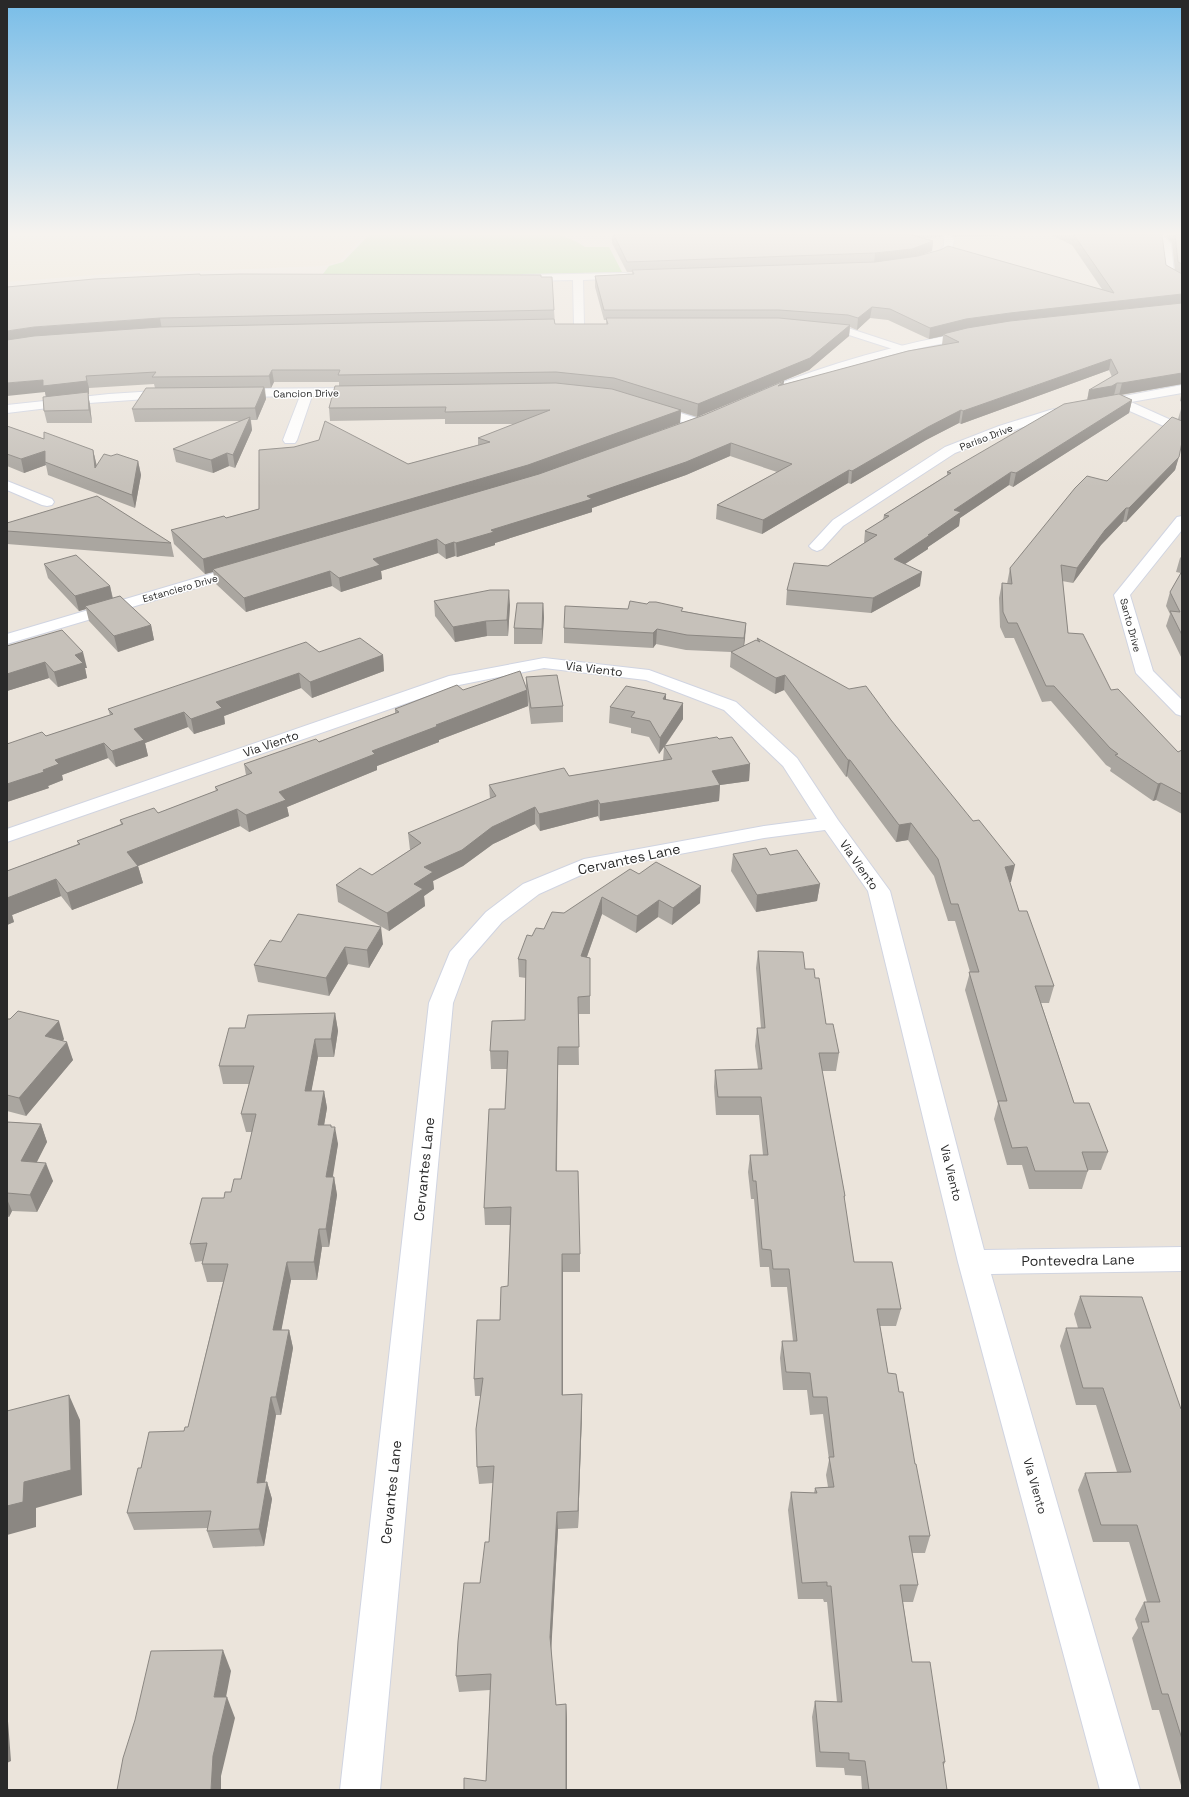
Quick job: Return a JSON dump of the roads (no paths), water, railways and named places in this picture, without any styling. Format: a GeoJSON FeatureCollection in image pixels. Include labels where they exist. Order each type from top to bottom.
{"type":"FeatureCollection","features":[{"type":"Feature","properties":{"kind":"street"},"geometry":{"type":"LineString","coordinates":[[579,319],[579,325]]}},
{"type":"Feature","properties":{"kind":"street"},"geometry":{"type":"LineString","coordinates":[[809,328],[847,331],[902,349]]}},
{"type":"Feature","properties":{"kind":"street"},"geometry":{"type":"LineString","coordinates":[[756,398],[800,379],[847,363],[902,349],[986,332]]}},
{"type":"Feature","properties":{"kind":"street","name":"Pariso Drive"},"geometry":{"type":"LineString","coordinates":[[817,546],[838,522],[950,450],[1054,412],[1182,389]]}},
{"type":"Feature","properties":{"kind":"street","name":"Cancion Drive"},"geometry":{"type":"LineString","coordinates":[[220,394],[377,392]]}},
{"type":"Feature","properties":{"kind":"street"},"geometry":{"type":"LineString","coordinates":[[290,440],[307,393]]}},
{"type":"Feature","properties":{"kind":"street"},"geometry":{"type":"LineString","coordinates":[[7,408],[119,396],[181,394]]}},
{"type":"Feature","properties":{"kind":"street"},"geometry":{"type":"LineString","coordinates":[[1115,400],[1182,430]]}},
{"type":"Feature","properties":{"kind":"street"},"geometry":{"type":"LineString","coordinates":[[642,405],[698,423]]}},
{"type":"Feature","properties":{"kind":"street"},"geometry":{"type":"LineString","coordinates":[[676,431],[712,416]]}},
{"type":"Feature","properties":{"kind":"street"},"geometry":{"type":"LineString","coordinates":[[7,485],[47,502]]}},
{"type":"Feature","properties":{"kind":"street","name":"Santo Drive"},"geometry":{"type":"LineString","coordinates":[[1182,520],[1122,595],[1145,672],[1182,710]]}},
{"type":"Feature","properties":{"kind":"street","name":"Estanciero Drive"},"geometry":{"type":"LineString","coordinates":[[7,639],[260,564]]}},
{"type":"Feature","properties":{"kind":"street","name":"Via Viento"},"geometry":{"type":"LineString","coordinates":[[7,836],[455,680],[544,663],[649,675],[730,706],[790,762],[830,823],[879,891],[973,1262],[1120,1790]]}},
{"type":"Feature","properties":{"kind":"street","name":"Cervantes Lane"},"geometry":{"type":"LineString","coordinates":[[360,1790],[441,1003],[458,957],[494,917],[531,889],[584,866],[764,832],[830,823]]}},
{"type":"Feature","properties":{"kind":"street","name":"Pontevedra Lane"},"geometry":{"type":"LineString","coordinates":[[973,1262],[1182,1259]]}}]}
